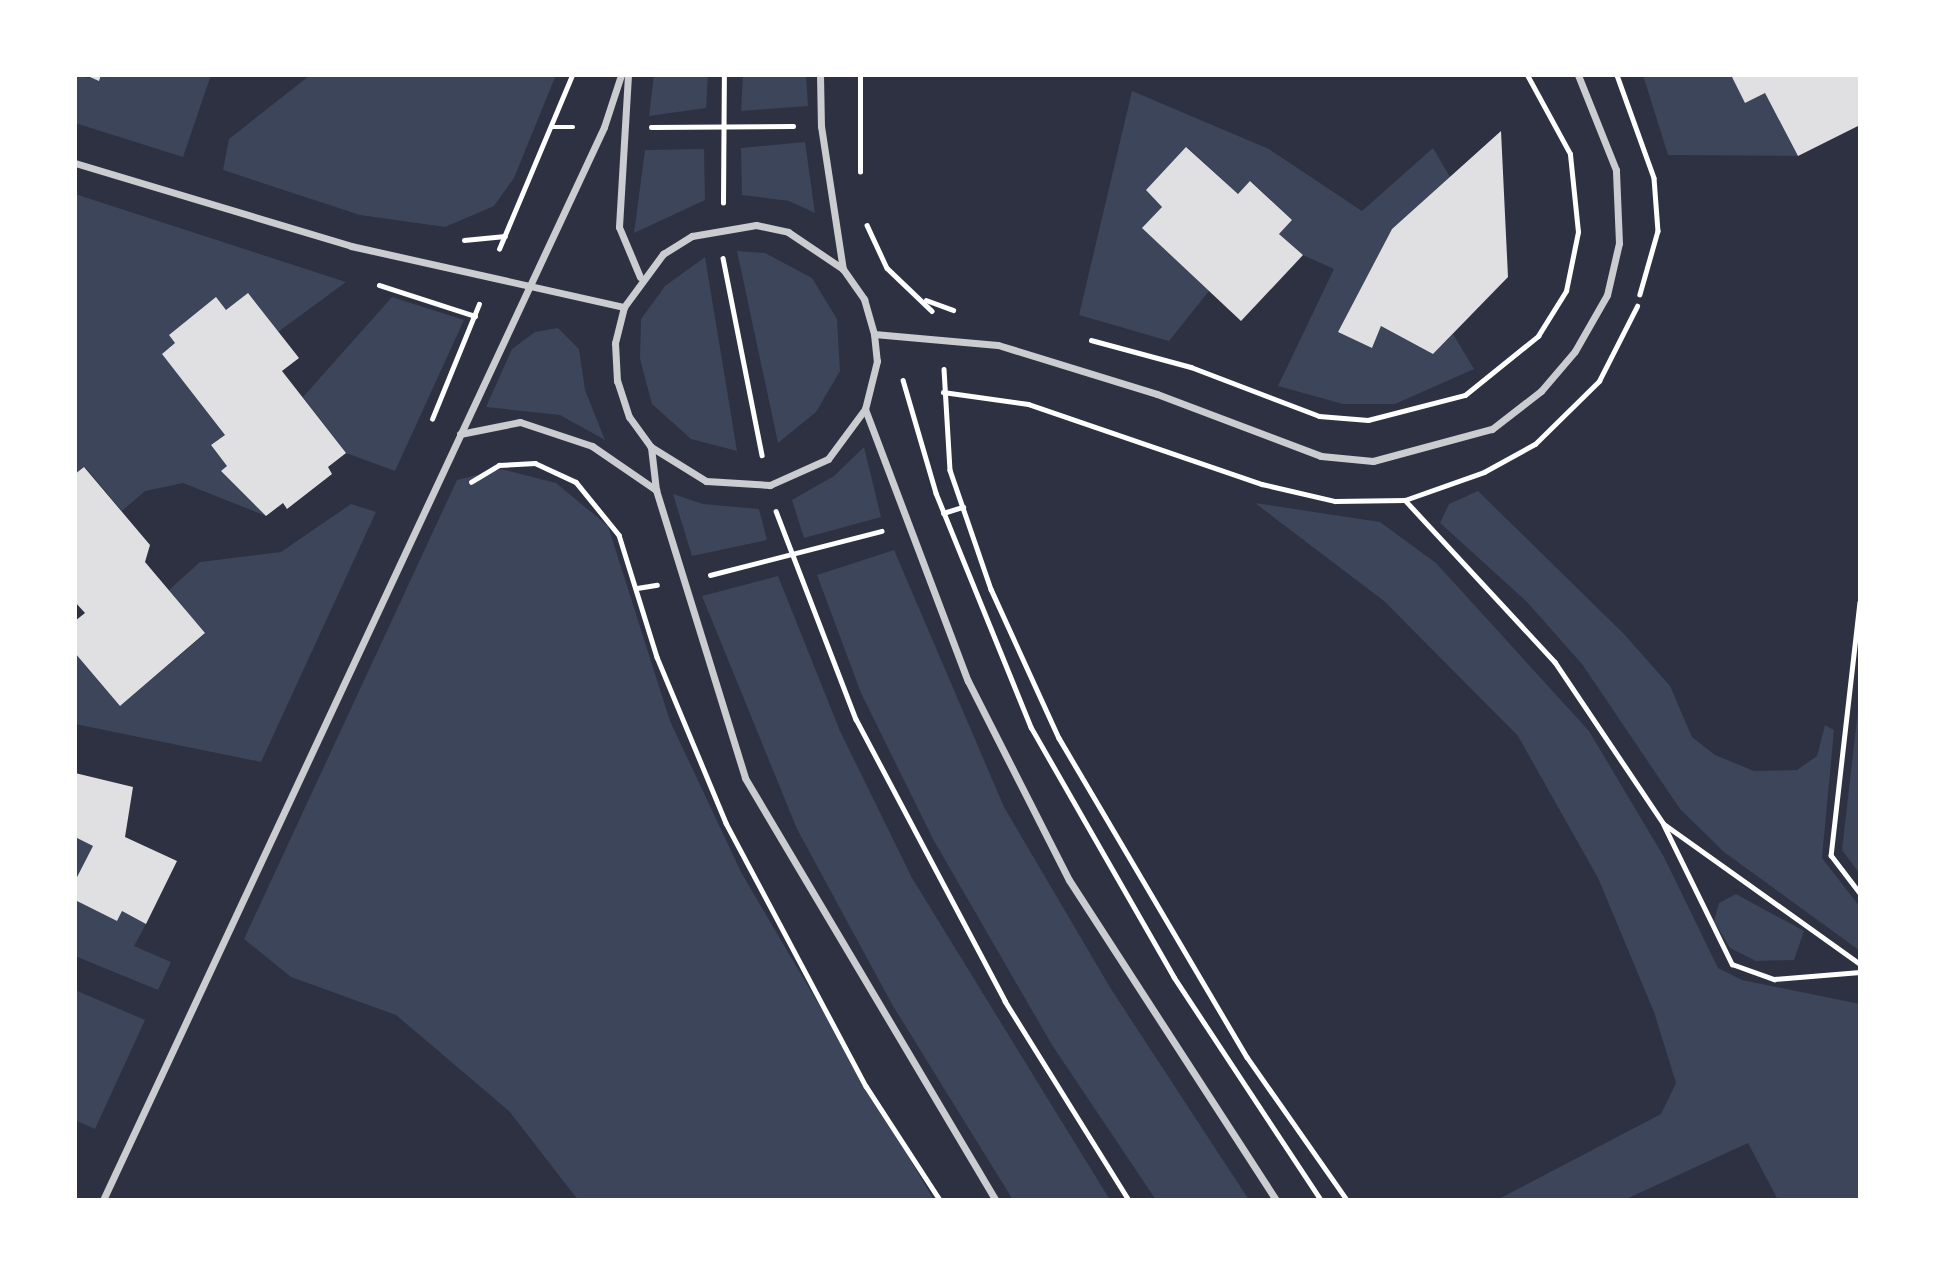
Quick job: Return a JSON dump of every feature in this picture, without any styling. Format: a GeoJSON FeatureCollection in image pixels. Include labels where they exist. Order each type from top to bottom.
{"type":"FeatureCollection","features":[{"type":"Feature","properties":{"kind":"street"},"geometry":{"type":"LineString","coordinates":[[103,1200],[604,127],[621,75]]}},
{"type":"Feature","properties":{"kind":"street"},"geometry":{"type":"LineString","coordinates":[[628,75],[619,228],[640,277]]}},
{"type":"Feature","properties":{"kind":"street"},"geometry":{"type":"LineString","coordinates":[[820,75],[821,126],[843,269]]}},
{"type":"Feature","properties":{"kind":"street"},"geometry":{"type":"LineString","coordinates":[[874,334],[998,345],[1157,394],[1321,456],[1373,461],[1492,429],[1541,391],[1575,351],[1607,295],[1619,243],[1616,170],[1578,75]]}},
{"type":"Feature","properties":{"kind":"street"},"geometry":{"type":"LineString","coordinates":[[75,163],[351,246],[530,283],[624,307]]}},
{"type":"Feature","properties":{"kind":"street"},"geometry":{"type":"LineString","coordinates":[[723,226],[788,232],[843,269],[864,299],[874,334],[877,361],[865,409],[828,459],[770,485],[706,481],[651,447],[629,417],[617,381],[615,343],[624,307],[640,277],[692,236],[723,226]]}},
{"type":"Feature","properties":{"kind":"street"},"geometry":{"type":"LineString","coordinates":[[865,409],[968,681],[1069,880],[1276,1200]]}},
{"type":"Feature","properties":{"kind":"street"},"geometry":{"type":"LineString","coordinates":[[460,434],[520,422],[592,446],[656,490]]}},
{"type":"Feature","properties":{"kind":"street"},"geometry":{"type":"LineString","coordinates":[[651,447],[656,490],[745,778],[996,1200]]}},
{"type":"Feature","properties":{"kind":"path"},"geometry":{"type":"LineString","coordinates":[[724,75],[721,127],[723,269],[770,485],[793,556],[856,719],[1005,1001],[1129,1200]]}},
{"type":"Feature","properties":{"kind":"path"},"geometry":{"type":"LineString","coordinates":[[860,75],[860,185]]}},
{"type":"Feature","properties":{"kind":"path"},"geometry":{"type":"LineString","coordinates":[[1085,338],[1191,366],[1319,416],[1368,420],[1465,395],[1538,336],[1566,291],[1578,232],[1570,154],[1527,75]]}},
{"type":"Feature","properties":{"kind":"path"},"geometry":{"type":"LineString","coordinates":[[551,127],[604,127]]}},
{"type":"Feature","properties":{"kind":"path"},"geometry":{"type":"LineString","coordinates":[[625,127],[860,127]]}},
{"type":"Feature","properties":{"kind":"path"},"geometry":{"type":"LineString","coordinates":[[866,221],[887,268],[926,300],[960,313]]}},
{"type":"Feature","properties":{"kind":"path"},"geometry":{"type":"LineString","coordinates":[[926,300],[944,340],[943,392],[950,470],[991,590],[1059,738],[1247,1058],[1347,1200]]}},
{"type":"Feature","properties":{"kind":"path"},"geometry":{"type":"LineString","coordinates":[[877,361],[906,382],[944,512],[1031,727],[1174,977],[1321,1200]]}},
{"type":"Feature","properties":{"kind":"path"},"geometry":{"type":"LineString","coordinates":[[943,392],[1028,404],[1262,484],[1335,501],[1405,500],[1555,662],[1664,824],[1732,964],[1774,979],[1860,972]]}},
{"type":"Feature","properties":{"kind":"path"},"geometry":{"type":"LineString","coordinates":[[685,580],[793,556],[962,507]]}},
{"type":"Feature","properties":{"kind":"path"},"geometry":{"type":"LineString","coordinates":[[1860,602],[1830,855],[1860,893]]}},
{"type":"Feature","properties":{"kind":"path"},"geometry":{"type":"LineString","coordinates":[[1664,824],[1860,964]]}},
{"type":"Feature","properties":{"kind":"shaded area"},"geometry":{"type":"Polygon","coordinates":[[[75,75],[99,80],[101,75],[211,75],[183,157],[75,123],[75,75]]]}},
{"type":"Feature","properties":{"kind":"shaded area"},"geometry":{"type":"Polygon","coordinates":[[[310,75],[556,75],[514,178],[494,206],[445,227],[360,215],[223,170],[229,139],[310,75]]]}},
{"type":"Feature","properties":{"kind":"shaded area"},"geometry":{"type":"Polygon","coordinates":[[[654,75],[708,75],[706,108],[649,116],[654,75]]]}},
{"type":"Feature","properties":{"kind":"shaded area"},"geometry":{"type":"Polygon","coordinates":[[[743,75],[806,75],[808,106],[741,111],[743,75]]]}},
{"type":"Feature","properties":{"kind":"shaded area"},"geometry":{"type":"Polygon","coordinates":[[[1643,75],[1731,75],[1745,102],[1765,93],[1798,156],[1668,155],[1643,75]]]}},
{"type":"Feature","properties":{"kind":"shaded area"},"geometry":{"type":"Polygon","coordinates":[[[1132,91],[1269,149],[1362,211],[1433,148],[1450,177],[1392,229],[1338,332],[1372,348],[1381,326],[1433,354],[1453,334],[1474,369],[1395,404],[1343,404],[1278,386],[1334,269],[1303,255],[1279,234],[1292,220],[1251,181],[1238,194],[1187,147],[1146,190],[1162,207],[1143,228],[1209,291],[1169,341],[1079,315],[1132,91]]]}},
{"type":"Feature","properties":{"kind":"shaded area"},"geometry":{"type":"Polygon","coordinates":[[[805,142],[815,213],[789,201],[742,195],[741,148],[805,142]]]}},
{"type":"Feature","properties":{"kind":"shaded area"},"geometry":{"type":"Polygon","coordinates":[[[704,149],[705,200],[634,233],[645,150],[704,149]]]}},
{"type":"Feature","properties":{"kind":"shaded area"},"geometry":{"type":"Polygon","coordinates":[[[75,194],[346,282],[278,332],[226,310],[216,298],[169,335],[175,343],[162,354],[225,435],[211,445],[227,466],[221,471],[266,516],[183,483],[145,491],[122,511],[85,467],[75,474],[75,194]]]}},
{"type":"Feature","properties":{"kind":"shaded area"},"geometry":{"type":"Polygon","coordinates":[[[737,251],[765,253],[812,278],[837,319],[840,371],[816,412],[778,443],[737,251]]]}},
{"type":"Feature","properties":{"kind":"shaded area"},"geometry":{"type":"Polygon","coordinates":[[[705,257],[737,451],[691,439],[652,404],[640,359],[641,319],[665,286],[705,257]]]}},
{"type":"Feature","properties":{"kind":"shaded area"},"geometry":{"type":"Polygon","coordinates":[[[392,297],[464,320],[395,471],[346,453],[303,397],[392,297]]]}},
{"type":"Feature","properties":{"kind":"shaded area"},"geometry":{"type":"Polygon","coordinates":[[[558,328],[579,349],[585,390],[605,440],[560,415],[486,407],[512,349],[535,332],[558,328]]]}},
{"type":"Feature","properties":{"kind":"shaded area"},"geometry":{"type":"Polygon","coordinates":[[[864,447],[881,517],[804,538],[792,500],[834,476],[864,447]]]}},
{"type":"Feature","properties":{"kind":"shaded area"},"geometry":{"type":"Polygon","coordinates":[[[501,469],[556,483],[608,526],[670,721],[742,874],[934,1200],[578,1200],[509,1111],[396,1015],[291,977],[244,939],[457,480],[501,469]]]}},
{"type":"Feature","properties":{"kind":"shaded area"},"geometry":{"type":"Polygon","coordinates":[[[1478,491],[1624,634],[1670,686],[1692,737],[1715,755],[1754,771],[1797,770],[1817,756],[1825,725],[1834,730],[1822,858],[1860,907],[1860,951],[1724,852],[1680,809],[1582,664],[1527,602],[1440,523],[1449,504],[1478,491]]]}},
{"type":"Feature","properties":{"kind":"shaded area"},"geometry":{"type":"Polygon","coordinates":[[[673,494],[703,504],[759,509],[767,540],[692,556],[673,494]]]}},
{"type":"Feature","properties":{"kind":"shaded area"},"geometry":{"type":"Polygon","coordinates":[[[1255,503],[1380,522],[1436,563],[1589,731],[1664,857],[1718,968],[1742,980],[1860,1004],[1860,1200],[1778,1200],[1748,1143],[1624,1200],[1497,1200],[1661,1114],[1676,1083],[1654,1012],[1598,878],[1518,736],[1384,601],[1255,503]]]}},
{"type":"Feature","properties":{"kind":"shaded area"},"geometry":{"type":"Polygon","coordinates":[[[351,504],[376,512],[261,762],[75,724],[75,653],[120,706],[205,634],[169,590],[200,562],[281,552],[351,504]]]}},
{"type":"Feature","properties":{"kind":"shaded area"},"geometry":{"type":"Polygon","coordinates":[[[894,550],[1004,807],[1111,989],[1249,1200],[1156,1200],[1052,1045],[933,839],[861,693],[817,575],[894,550]]]}},
{"type":"Feature","properties":{"kind":"shaded area"},"geometry":{"type":"Polygon","coordinates":[[[778,576],[840,731],[912,878],[1110,1200],[1013,1200],[893,1006],[797,829],[702,596],[778,576]]]}},
{"type":"Feature","properties":{"kind":"shaded area"},"geometry":{"type":"Polygon","coordinates":[[[1860,692],[1860,874],[1842,850],[1860,692]]]}},
{"type":"Feature","properties":{"kind":"shaded area"},"geometry":{"type":"Polygon","coordinates":[[[75,837],[93,846],[75,881],[75,837]]]}},
{"type":"Feature","properties":{"kind":"shaded area"},"geometry":{"type":"Polygon","coordinates":[[[1736,894],[1804,931],[1794,960],[1756,961],[1730,948],[1714,921],[1719,903],[1736,894]]]}},
{"type":"Feature","properties":{"kind":"shaded area"},"geometry":{"type":"Polygon","coordinates":[[[75,900],[117,921],[122,911],[146,924],[134,946],[171,962],[158,990],[75,956],[75,900]]]}},
{"type":"Feature","properties":{"kind":"shaded area"},"geometry":{"type":"Polygon","coordinates":[[[75,990],[145,1020],[95,1129],[75,1120],[75,990]]]}},
{"type":"Feature","properties":{"kind":"building"},"geometry":{"type":"Polygon","coordinates":[[[85,75],[101,75],[99,81],[85,75]]]}},
{"type":"Feature","properties":{"kind":"building"},"geometry":{"type":"Polygon","coordinates":[[[1731,75],[1860,75],[1860,125],[1798,156],[1765,93],[1745,103],[1731,75]]]}},
{"type":"Feature","properties":{"kind":"building"},"geometry":{"type":"Polygon","coordinates":[[[1501,131],[1508,277],[1433,354],[1381,326],[1372,348],[1338,332],[1392,229],[1501,131]]]}},
{"type":"Feature","properties":{"kind":"building"},"geometry":{"type":"Polygon","coordinates":[[[1186,147],[1238,194],[1250,181],[1292,220],[1279,234],[1303,255],[1241,321],[1142,228],[1162,207],[1146,190],[1186,147]]]}},
{"type":"Feature","properties":{"kind":"building"},"geometry":{"type":"Polygon","coordinates":[[[248,293],[299,358],[282,371],[346,453],[328,467],[332,474],[287,509],[283,503],[266,516],[221,471],[227,466],[211,445],[225,435],[162,354],[175,343],[169,335],[216,297],[226,310],[248,293]]]}},
{"type":"Feature","properties":{"kind":"building"},"geometry":{"type":"Polygon","coordinates":[[[84,467],[150,545],[145,562],[205,633],[120,706],[75,653],[75,621],[85,613],[75,602],[75,474],[84,467]]]}},
{"type":"Feature","properties":{"kind":"building"},"geometry":{"type":"Polygon","coordinates":[[[75,773],[133,787],[125,837],[177,861],[146,924],[122,911],[117,921],[75,900],[75,881],[93,846],[75,837],[75,773]]]}}]}
